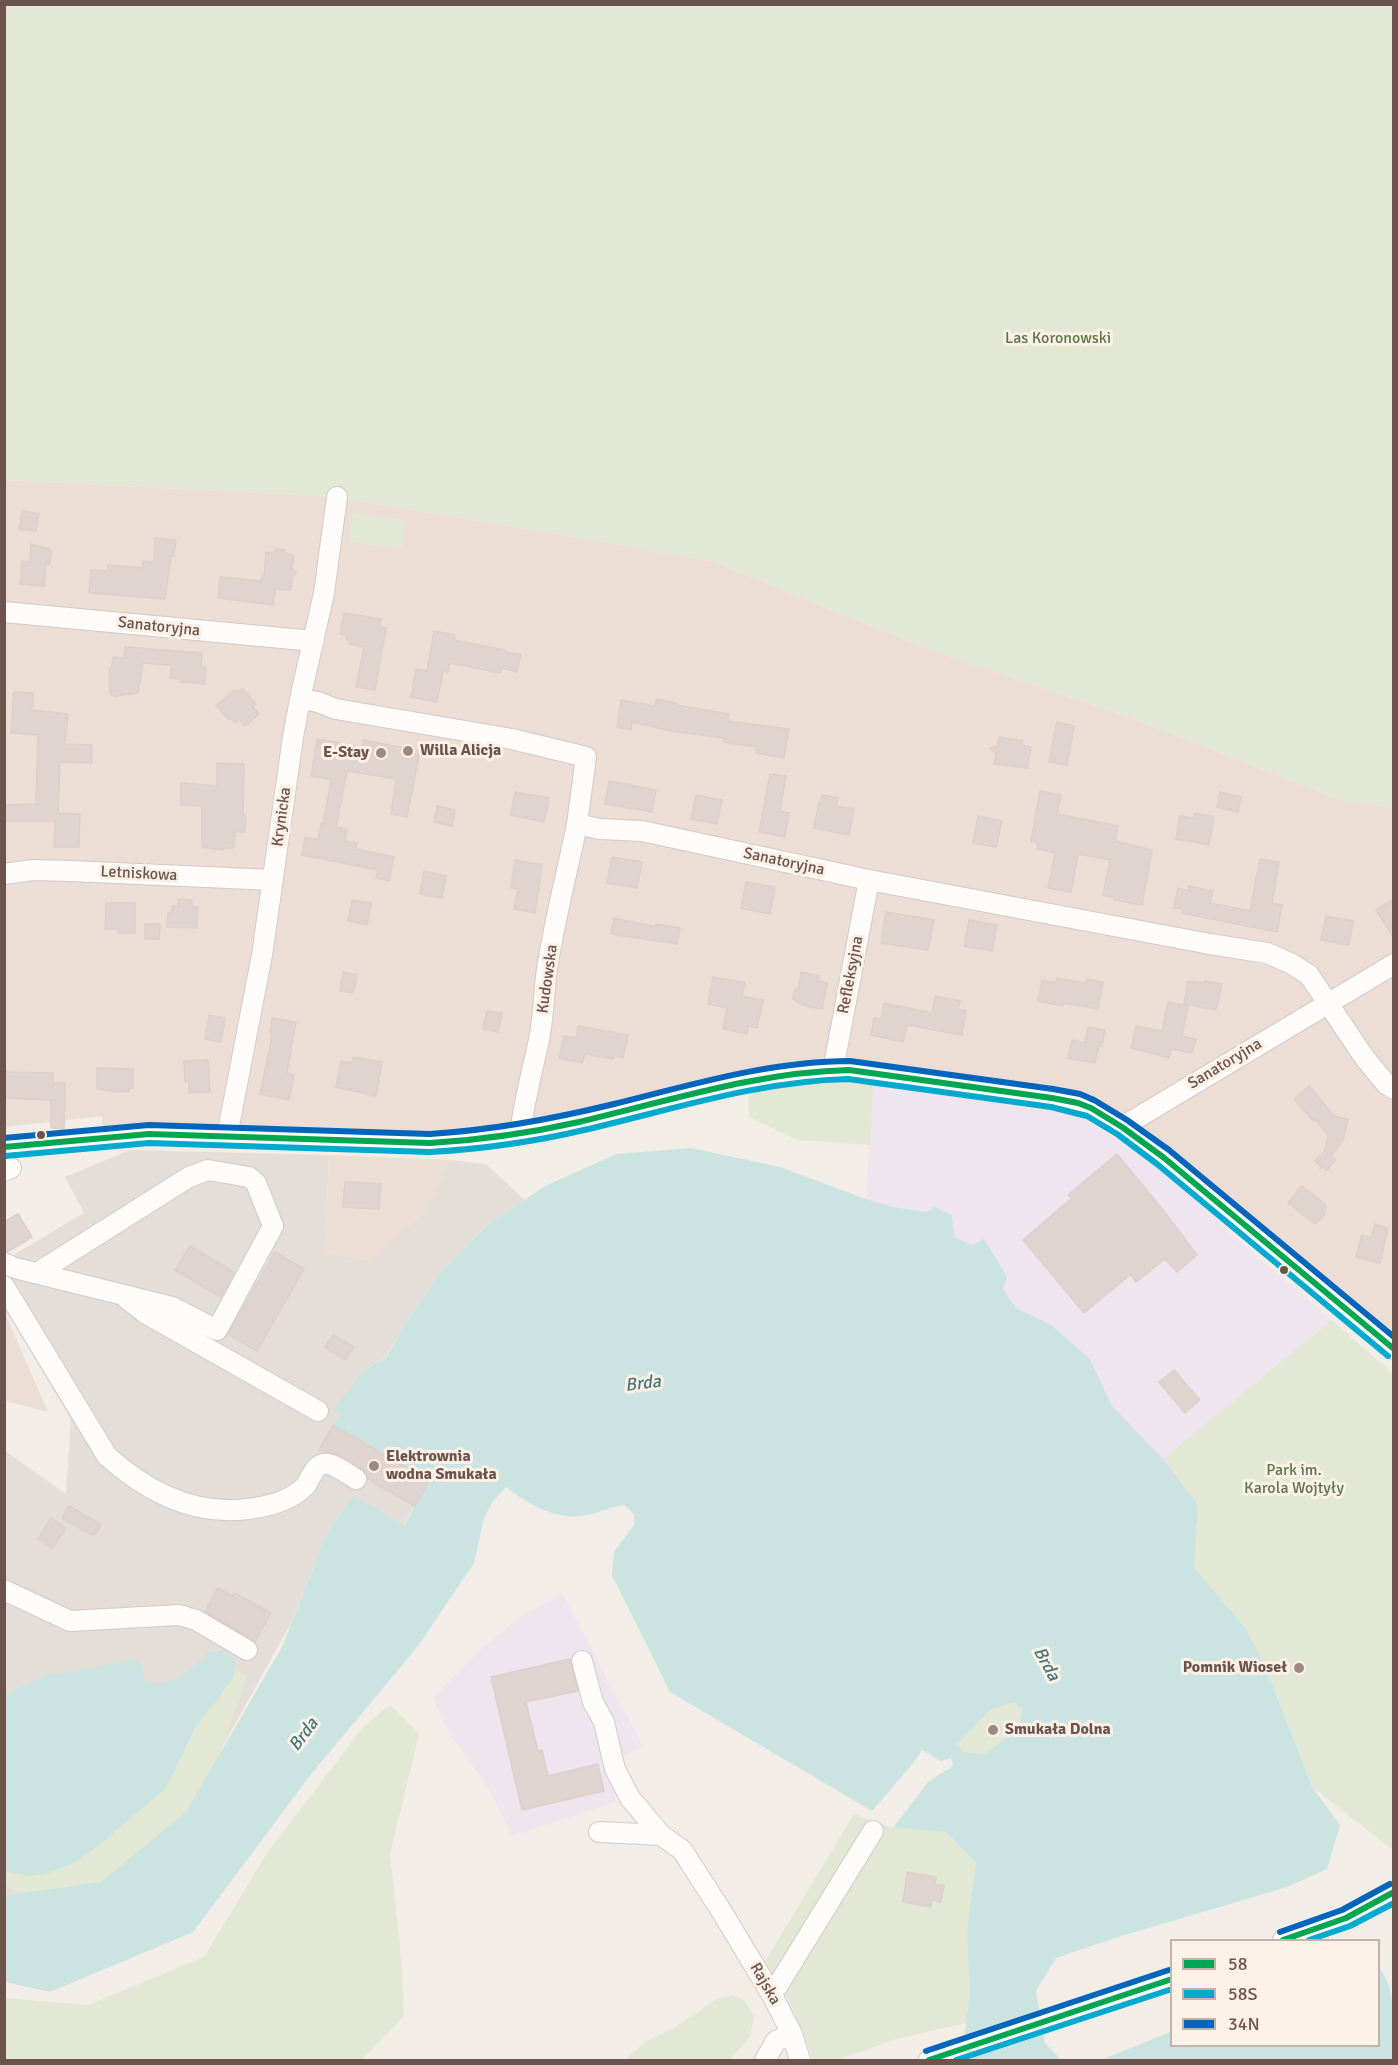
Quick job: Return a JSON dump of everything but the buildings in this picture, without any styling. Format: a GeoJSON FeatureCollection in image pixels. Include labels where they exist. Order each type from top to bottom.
{"type":"FeatureCollection","features":[{"type":"Feature","properties":{"kind":"street","name":"Krynicka"},"geometry":{"type":"LineString","coordinates":[[227,1136],[262,955],[300,699],[324,592],[337,497]]}},
{"type":"Feature","properties":{"kind":"street","name":"Sanatoryjna"},"geometry":{"type":"LineString","coordinates":[[4,612],[314,641]]}},
{"type":"Feature","properties":{"kind":"street"},"geometry":{"type":"LineString","coordinates":[[300,699],[318,702],[336,709],[512,740],[586,757],[577,824]]}},
{"type":"Feature","properties":{"kind":"street","name":"Sanatoryjna"},"geometry":{"type":"LineString","coordinates":[[577,824],[600,829],[642,831],[869,880],[1268,953],[1309,975],[1364,1057],[1386,1084],[1394,1089]]}},
{"type":"Feature","properties":{"kind":"street","name":"Kudowska"},"geometry":{"type":"LineString","coordinates":[[520,1134],[545,1003],[546,977],[577,824]]}},
{"type":"Feature","properties":{"kind":"street","name":"Letniskowa"},"geometry":{"type":"LineString","coordinates":[[4,874],[33,870],[273,880]]}},
{"type":"Feature","properties":{"kind":"street","name":"Refleksyjna"},"geometry":{"type":"LineString","coordinates":[[833,1070],[869,880]]}},
{"type":"Feature","properties":{"kind":"street","name":"Sanatoryjna"},"geometry":{"type":"LineString","coordinates":[[1122,1127],[1394,964]]}},
{"type":"Feature","properties":{"kind":"street"},"geometry":{"type":"LineString","coordinates":[[4,1148],[126,1135],[430,1143],[467,1141],[520,1134],[773,1076],[833,1070],[895,1075],[1065,1100],[1091,1108],[1163,1157],[1394,1349]]}},
{"type":"Feature","properties":{"kind":"street"},"geometry":{"type":"LineString","coordinates":[[4,1263],[37,1273],[172,1307],[217,1330],[273,1226],[256,1183],[249,1177],[208,1170],[189,1177],[37,1273]]}},
{"type":"Feature","properties":{"kind":"street"},"geometry":{"type":"LineString","coordinates":[[4,1286],[107,1456],[129,1476],[153,1491],[182,1503],[210,1509],[237,1510],[266,1507],[291,1497],[305,1487],[317,1467],[322,1464],[329,1464],[356,1479]]}},
{"type":"Feature","properties":{"kind":"street"},"geometry":{"type":"LineString","coordinates":[[122,1294],[145,1313],[318,1411]]}},
{"type":"Feature","properties":{"kind":"street"},"geometry":{"type":"LineString","coordinates":[[4,1590],[70,1621],[179,1615],[196,1620],[247,1650]]}},
{"type":"Feature","properties":{"kind":"street","name":"Rajska"},"geometry":{"type":"LineString","coordinates":[[582,1660],[593,1702],[604,1722],[615,1769],[630,1798],[661,1835],[682,1850],[772,1995],[792,2034],[800,2061]]}},
{"type":"Feature","properties":{"kind":"street"},"geometry":{"type":"LineString","coordinates":[[772,1995],[873,1831]]}},
{"type":"Feature","properties":{"kind":"street"},"geometry":{"type":"LineString","coordinates":[[599,1832],[661,1835]]}},
{"type":"Feature","properties":{"kind":"street"},"geometry":{"type":"LineString","coordinates":[[1288,1939],[1363,1911],[1394,1892]]}},
{"type":"Feature","properties":{"kind":"street"},"geometry":{"type":"LineString","coordinates":[[932,2060],[1170,1980]]}},
{"type":"Feature","properties":{"kind":"street"},"geometry":{"type":"LineString","coordinates":[[765,2061],[776,2041],[792,2034]]}},
{"type":"Feature","properties":{"kind":"shaded area"},"geometry":{"type":"Polygon","coordinates":[[[4,480],[337,497],[712,561],[928,649],[1121,714],[1344,801],[1393,808],[1393,1351],[1168,1167],[1078,1103],[842,1080],[749,1091],[520,1134],[101,1137],[102,1116],[5,1127],[4,480]]]}},
{"type":"Feature","properties":{"kind":"shaded area"},"geometry":{"type":"Polygon","coordinates":[[[873,1084],[1078,1115],[1161,1168],[1240,1242],[1332,1320],[1163,1459],[1112,1406],[1090,1359],[1050,1324],[1016,1308],[972,1246],[954,1237],[935,1207],[926,1212],[894,1207],[866,1199],[873,1084]]]}},
{"type":"Feature","properties":{"kind":"shaded area","name":"Elektrownia wodna Smukała"},"geometry":{"type":"Polygon","coordinates":[[[130,1150],[329,1155],[325,1253],[371,1261],[423,1213],[451,1160],[486,1164],[525,1200],[488,1224],[440,1273],[385,1358],[363,1371],[334,1424],[429,1481],[403,1525],[352,1496],[327,1533],[291,1623],[186,1812],[101,1882],[5,1896],[5,1451],[66,1494],[71,1419],[5,1309],[4,1252],[10,1257],[84,1213],[65,1177],[130,1150]]]}},
{"type":"Feature","properties":{"kind":"shaded area"},"geometry":{"type":"Polygon","coordinates":[[[329,1155],[451,1160],[423,1213],[372,1261],[325,1253],[329,1155]]]}},
{"type":"Feature","properties":{"kind":"shaded area"},"geometry":{"type":"Polygon","coordinates":[[[5,1313],[48,1412],[5,1401],[5,1313]]]}},
{"type":"Feature","properties":{"kind":"shaded area"},"geometry":{"type":"Polygon","coordinates":[[[562,1593],[643,1747],[628,1754],[607,1758],[616,1802],[512,1836],[490,1790],[450,1734],[433,1698],[482,1648],[524,1614],[562,1593]]]}},
{"type":"Feature","properties":{"kind":"green space","name":"Las Koronowski"},"geometry":{"type":"Polygon","coordinates":[[[4,5],[1393,5],[1393,808],[1344,801],[1121,714],[928,649],[712,561],[337,497],[5,480],[4,5]]]}},
{"type":"Feature","properties":{"kind":"green space"},"geometry":{"type":"Polygon","coordinates":[[[353,513],[405,520],[401,549],[349,542],[353,513]]]}},
{"type":"Feature","properties":{"kind":"green space"},"geometry":{"type":"Polygon","coordinates":[[[816,1080],[842,1080],[873,1084],[870,1145],[797,1140],[749,1117],[749,1091],[816,1080]]]}},
{"type":"Feature","properties":{"kind":"green space","name":"Park im. Karola Wojtyły"},"geometry":{"type":"Polygon","coordinates":[[[1332,1320],[1393,1374],[1393,1850],[1312,1787],[1266,1668],[1246,1629],[1194,1567],[1198,1505],[1163,1459],[1332,1320]]]}},
{"type":"Feature","properties":{"kind":"green space"},"geometry":{"type":"Polygon","coordinates":[[[229,1665],[247,1677],[200,1811],[134,1871],[49,1909],[5,1885],[4,1855],[220,1700],[229,1665]]]}},
{"type":"Feature","properties":{"kind":"green space"},"geometry":{"type":"Polygon","coordinates":[[[1014,1701],[1023,1710],[1017,1732],[984,1754],[964,1752],[956,1744],[991,1708],[1014,1701]]]}},
{"type":"Feature","properties":{"kind":"green space"},"geometry":{"type":"Polygon","coordinates":[[[390,1705],[419,1734],[390,1854],[401,1957],[404,2016],[362,2060],[5,2060],[5,1998],[88,2005],[204,1957],[267,1853],[364,1726],[390,1705]]]}},
{"type":"Feature","properties":{"kind":"green space"},"geometry":{"type":"Polygon","coordinates":[[[854,1814],[893,1828],[946,1832],[976,1863],[967,1930],[970,1994],[966,2023],[896,2039],[838,2060],[813,2060],[793,2010],[781,1987],[764,1963],[854,1814]]]}},
{"type":"Feature","properties":{"kind":"green space"},"geometry":{"type":"Polygon","coordinates":[[[733,1995],[745,2001],[754,2016],[750,2037],[730,2060],[625,2060],[645,2042],[674,2028],[715,2000],[733,1995]]]}},
{"type":"Feature","properties":{"kind":"water","name":"Brda"},"geometry":{"type":"Polygon","coordinates":[[[691,1148],[780,1167],[894,1207],[926,1212],[935,1207],[952,1215],[954,1237],[972,1245],[984,1239],[1007,1277],[1003,1289],[1016,1308],[1050,1324],[1090,1359],[1112,1406],[1163,1459],[1198,1505],[1194,1567],[1246,1629],[1266,1668],[1312,1787],[1340,1825],[1327,1869],[1287,1887],[1056,1958],[1036,1991],[1045,2043],[1061,2060],[961,2060],[970,1994],[967,1930],[976,1863],[946,1832],[893,1828],[928,1782],[953,1766],[951,1758],[941,1761],[922,1750],[872,1811],[670,1692],[612,1575],[614,1552],[634,1525],[634,1514],[624,1505],[576,1517],[554,1514],[524,1500],[506,1487],[493,1501],[484,1518],[474,1563],[418,1646],[312,1773],[193,1932],[50,1992],[5,1982],[4,1896],[101,1882],[186,1812],[282,1647],[327,1533],[353,1495],[404,1525],[429,1481],[333,1425],[340,1414],[334,1409],[363,1371],[386,1358],[405,1324],[440,1273],[488,1224],[547,1185],[617,1154],[691,1148]],[[1014,1702],[991,1709],[957,1744],[964,1752],[984,1754],[1017,1731],[1023,1710],[1014,1702]]]}},
{"type":"Feature","properties":{"kind":"water"},"geometry":{"type":"Polygon","coordinates":[[[221,1651],[231,1656],[236,1664],[233,1678],[195,1728],[165,1789],[76,1862],[49,1873],[29,1876],[5,1871],[5,1695],[51,1673],[59,1674],[134,1659],[141,1664],[145,1681],[164,1682],[173,1680],[188,1671],[209,1652],[221,1651]]]}},
{"type":"Feature","properties":{"kind":"water"},"geometry":{"type":"Polygon","coordinates":[[[1380,1969],[1389,1987],[1394,2024],[1393,2060],[1061,2060],[1103,2059],[1170,2032],[1170,2047],[1380,2047],[1380,1969]]]}},
{"type":"Feature","properties":{"kind":"transit line","name":"34N"},"geometry":{"type":"LineString","coordinates":[[4,1138],[149,1125],[430,1134],[453,1132],[546,1119],[731,1075],[820,1062],[850,1061],[1053,1089],[1080,1094],[1094,1100],[1169,1150],[1394,1337]]}},
{"type":"Feature","properties":{"kind":"transit line","name":"58"},"geometry":{"type":"LineString","coordinates":[[4,1147],[149,1134],[430,1143],[468,1140],[561,1126],[747,1082],[781,1076],[849,1070],[1052,1098],[1091,1108],[1163,1157],[1394,1349]]}},
{"type":"Feature","properties":{"kind":"transit line","name":"58S"},"geometry":{"type":"LineString","coordinates":[[5,1156],[149,1143],[430,1152],[469,1149],[565,1134],[748,1091],[814,1081],[848,1079],[1051,1107],[1087,1116],[1117,1134],[1157,1164],[1388,1356]]}},
{"type":"Feature","properties":{"kind":"transit line","name":"34N"},"geometry":{"type":"LineString","coordinates":[[1280,1932],[1342,1910],[1390,1884]]}},
{"type":"Feature","properties":{"kind":"transit line","name":"58"},"geometry":{"type":"LineString","coordinates":[[1286,1939],[1346,1918],[1394,1892]]}},
{"type":"Feature","properties":{"kind":"transit line","name":"58S"},"geometry":{"type":"LineString","coordinates":[[1312,1939],[1350,1926],[1394,1903]]}},
{"type":"Feature","properties":{"kind":"transit line","name":"34N"},"geometry":{"type":"LineString","coordinates":[[926,2051],[1169,1970]]}},
{"type":"Feature","properties":{"kind":"transit line","name":"58"},"geometry":{"type":"LineString","coordinates":[[929,2060],[1170,1980]]}},
{"type":"Feature","properties":{"kind":"transit line","name":"58S"},"geometry":{"type":"LineString","coordinates":[[956,2060],[1170,1990]]}},
{"type":"Feature","properties":{"kind":"place","name":"Willa Alicja"},"geometry":{"type":"Point","coordinates":[408,751]}},
{"type":"Feature","properties":{"kind":"place","name":"E-Stay"},"geometry":{"type":"Point","coordinates":[381,753]}},
{"type":"Feature","properties":{"kind":"place","name":"Elektrownia wodna Smukała"},"geometry":{"type":"Point","coordinates":[374,1466]}},
{"type":"Feature","properties":{"kind":"place","name":"Pomnik Wioseł"},"geometry":{"type":"Point","coordinates":[1299,1668]}},
{"type":"Feature","properties":{"kind":"place","name":"Smukała Dolna"},"geometry":{"type":"Point","coordinates":[993,1730]}}]}
